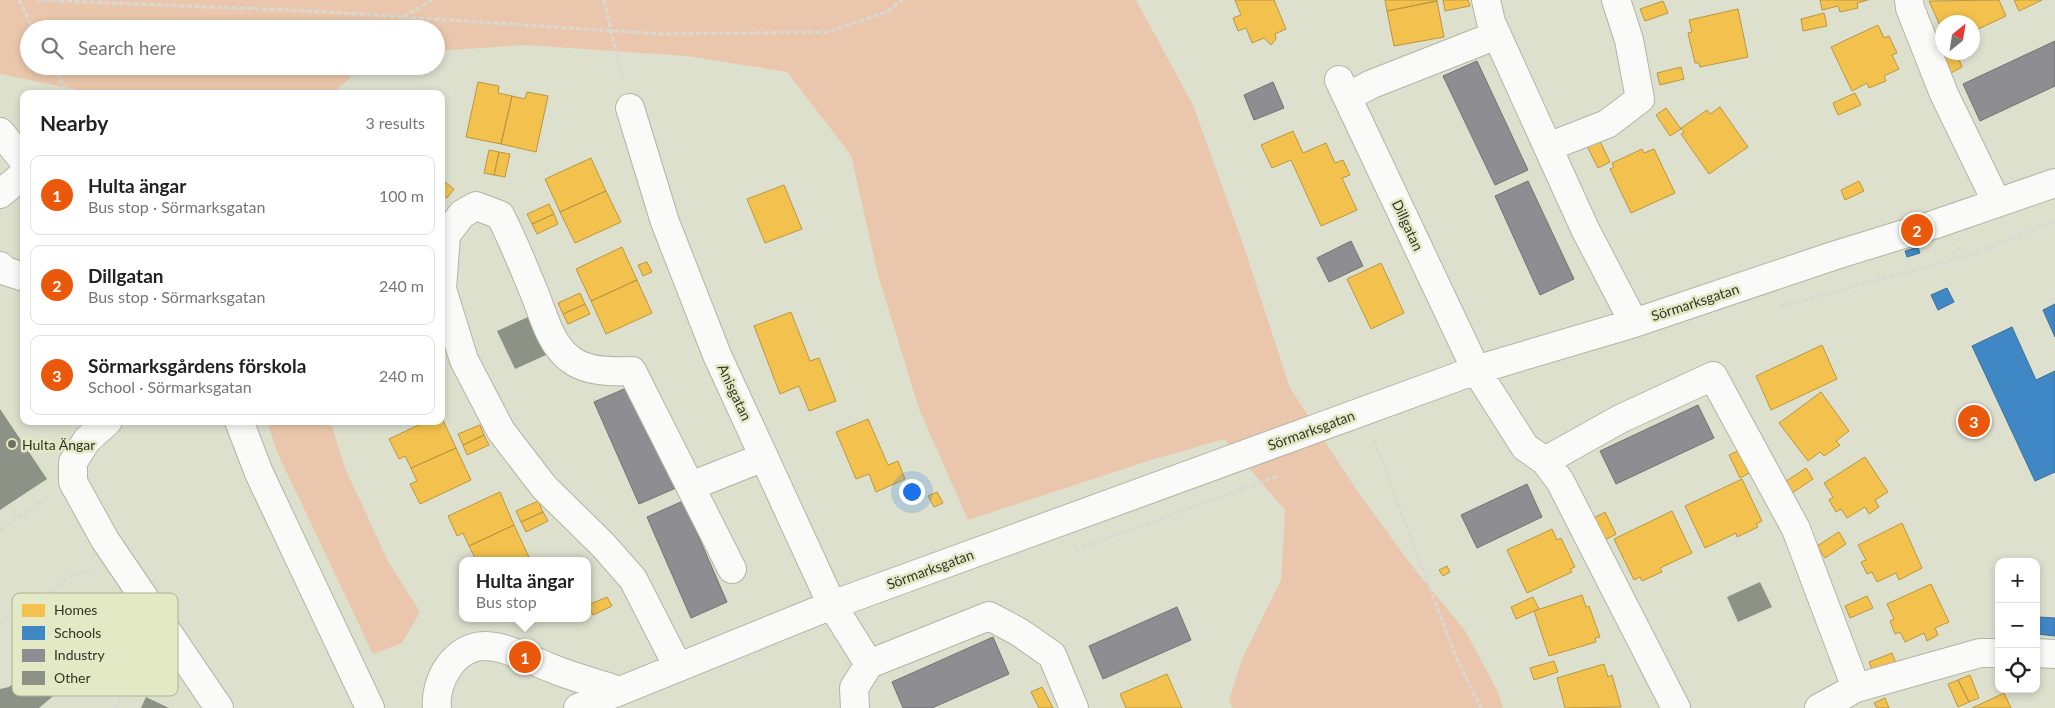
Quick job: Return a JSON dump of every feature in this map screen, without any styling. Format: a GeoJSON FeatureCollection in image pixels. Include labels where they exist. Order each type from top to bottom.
{"type":"FeatureCollection","features":[{"type":"Feature","properties":{"kind":"street"},"geometry":{"type":"LineString","coordinates":[[1486,0],[1490,22],[1585,229],[1634,323]]}},
{"type":"Feature","properties":{"kind":"street"},"geometry":{"type":"LineString","coordinates":[[1548,147],[1607,124],[1640,99],[1629,40],[1616,0]]}},
{"type":"Feature","properties":{"kind":"street"},"geometry":{"type":"LineString","coordinates":[[1909,0],[1910,8],[1944,94],[1997,203]]}},
{"type":"Feature","properties":{"kind":"street","name":"Dillgatan"},"geometry":{"type":"LineString","coordinates":[[1497,35],[1372,84],[1344,89],[1476,370],[1525,447],[1545,460]]}},
{"type":"Feature","properties":{"kind":"street","name":"Anisgatan"},"geometry":{"type":"LineString","coordinates":[[630,108],[669,231],[718,355],[832,605],[869,664]]}},
{"type":"Feature","properties":{"kind":"street"},"geometry":{"type":"LineString","coordinates":[[0,132],[20,155]]}},
{"type":"Feature","properties":{"kind":"street"},"geometry":{"type":"LineString","coordinates":[[0,194],[20,177]]}},
{"type":"Feature","properties":{"kind":"street","name":"Sörmarksgatan"},"geometry":{"type":"LineString","coordinates":[[578,708],[617,690],[832,605],[1476,370],[1634,323],[2055,183]]}},
{"type":"Feature","properties":{"kind":"street"},"geometry":{"type":"LineString","coordinates":[[445,248],[446,235],[462,214],[476,206],[500,215],[552,338],[569,358],[584,367],[616,372],[632,371],[732,569]]}},
{"type":"Feature","properties":{"kind":"street"},"geometry":{"type":"LineString","coordinates":[[0,266],[5,271],[20,276]]}},
{"type":"Feature","properties":{"kind":"street"},"geometry":{"type":"LineString","coordinates":[[445,299],[464,360],[501,431],[544,487],[603,545],[633,579],[678,667]]}},
{"type":"Feature","properties":{"kind":"street"},"geometry":{"type":"LineString","coordinates":[[1676,708],[1560,481],[1545,460],[1620,419],[1713,376],[1796,529],[1856,688]]}},
{"type":"Feature","properties":{"kind":"street"},"geometry":{"type":"LineString","coordinates":[[104,425],[87,440],[73,462],[73,482],[105,540],[141,593]]}},
{"type":"Feature","properties":{"kind":"street"},"geometry":{"type":"LineString","coordinates":[[241,425],[259,473],[370,708]]}},
{"type":"Feature","properties":{"kind":"street"},"geometry":{"type":"LineString","coordinates":[[691,486],[764,457]]}},
{"type":"Feature","properties":{"kind":"street"},"geometry":{"type":"LineString","coordinates":[[855,708],[854,688],[869,664],[989,616],[1019,632],[1052,655],[1074,708]]}},
{"type":"Feature","properties":{"kind":"street"},"geometry":{"type":"LineString","coordinates":[[436,708],[439,685],[445,670],[457,658],[470,650],[484,646],[525,657],[553,669],[617,690]]}},
{"type":"Feature","properties":{"kind":"street"},"geometry":{"type":"LineString","coordinates":[[178,647],[220,708]]}},
{"type":"Feature","properties":{"kind":"street"},"geometry":{"type":"LineString","coordinates":[[1819,708],[1856,688],[1980,653],[1995,653]]}},
{"type":"Feature","properties":{"kind":"street"},"geometry":{"type":"LineString","coordinates":[[2040,653],[2055,654]]}},
{"type":"Feature","properties":{"kind":"path"},"geometry":{"type":"LineString","coordinates":[[19,0],[29,20]]}},
{"type":"Feature","properties":{"kind":"path"},"geometry":{"type":"LineString","coordinates":[[37,0],[312,11],[432,20]]}},
{"type":"Feature","properties":{"kind":"path"},"geometry":{"type":"LineString","coordinates":[[402,18],[433,0]]}},
{"type":"Feature","properties":{"kind":"path"},"geometry":{"type":"LineString","coordinates":[[604,0],[630,108]]}},
{"type":"Feature","properties":{"kind":"path"},"geometry":{"type":"LineString","coordinates":[[445,21],[661,34],[827,32],[887,12],[902,0]]}},
{"type":"Feature","properties":{"kind":"path"},"geometry":{"type":"LineString","coordinates":[[58,75],[66,90]]}},
{"type":"Feature","properties":{"kind":"path"},"geometry":{"type":"LineString","coordinates":[[1771,309],[1967,256],[2055,221]]}},
{"type":"Feature","properties":{"kind":"path"},"geometry":{"type":"LineString","coordinates":[[1365,444],[1383,437]]}},
{"type":"Feature","properties":{"kind":"path"},"geometry":{"type":"LineString","coordinates":[[1374,440],[1455,656],[1480,708]]}},
{"type":"Feature","properties":{"kind":"path"},"geometry":{"type":"LineString","coordinates":[[1071,551],[1282,474]]}},
{"type":"Feature","properties":{"kind":"path"},"geometry":{"type":"LineString","coordinates":[[0,530],[73,482]]}},
{"type":"Feature","properties":{"kind":"path"},"geometry":{"type":"LineString","coordinates":[[50,592],[73,574],[93,570],[100,572]]}},
{"type":"Feature","properties":{"kind":"path"},"geometry":{"type":"LineString","coordinates":[[0,622],[12,615]]}},
{"type":"Feature","properties":{"kind":"path"},"geometry":{"type":"LineString","coordinates":[[115,708],[121,696]]}},
{"type":"Feature","properties":{"kind":"shaded area"},"geometry":{"type":"Polygon","coordinates":[[[0,0],[1136,0],[1193,105],[1243,244],[1290,388],[1358,492],[1409,562],[1466,632],[1498,692],[1503,708],[1233,708],[1229,701],[1242,659],[1281,580],[1285,510],[1224,439],[1151,460],[968,520],[919,409],[878,275],[851,155],[787,72],[687,56],[525,45],[445,50],[445,20],[20,20],[20,75],[353,75],[336,90],[78,90],[0,74],[0,0]]]}},
{"type":"Feature","properties":{"kind":"shaded area"},"geometry":{"type":"Polygon","coordinates":[[[268,425],[331,425],[345,468],[388,561],[420,612],[402,643],[373,654],[277,452],[268,425]]]}},
{"type":"Feature","properties":{"kind":"building: Homes"},"geometry":{"type":"Polygon","coordinates":[[[1235,0],[1274,0],[1286,29],[1275,34],[1276,39],[1271,45],[1264,38],[1252,43],[1246,28],[1238,31],[1233,18],[1241,15],[1235,0]]]}},
{"type":"Feature","properties":{"kind":"building: Homes"},"geometry":{"type":"Polygon","coordinates":[[[1385,0],[1437,0],[1437,1],[1387,11],[1385,0]]]}},
{"type":"Feature","properties":{"kind":"building: Homes"},"geometry":{"type":"Polygon","coordinates":[[[1443,0],[1468,0],[1470,6],[1445,11],[1443,0]]]}},
{"type":"Feature","properties":{"kind":"building: Homes"},"geometry":{"type":"Polygon","coordinates":[[[1820,0],[1868,0],[1857,3],[1858,8],[1840,12],[1838,6],[1822,10],[1820,0]]]}},
{"type":"Feature","properties":{"kind":"building: Homes"},"geometry":{"type":"Polygon","coordinates":[[[1999,0],[2006,16],[1980,28],[1980,15],[1935,15],[1929,1],[1999,0]]]}},
{"type":"Feature","properties":{"kind":"building: Homes"},"geometry":{"type":"Polygon","coordinates":[[[2014,0],[2042,0],[2019,11],[2014,0]]]}},
{"type":"Feature","properties":{"kind":"building: Homes"},"geometry":{"type":"Polygon","coordinates":[[[1437,1],[1444,37],[1394,46],[1387,11],[1437,1]]]}},
{"type":"Feature","properties":{"kind":"building: Homes"},"geometry":{"type":"Polygon","coordinates":[[[1663,1],[1668,13],[1645,21],[1640,9],[1663,1]]]}},
{"type":"Feature","properties":{"kind":"building: Homes"},"geometry":{"type":"Polygon","coordinates":[[[1738,9],[1748,57],[1700,67],[1699,63],[1695,63],[1688,33],[1692,32],[1689,20],[1738,9]]]}},
{"type":"Feature","properties":{"kind":"building: Homes"},"geometry":{"type":"Polygon","coordinates":[[[1824,13],[1827,26],[1803,31],[1801,19],[1824,13]]]}},
{"type":"Feature","properties":{"kind":"building: Homes"},"geometry":{"type":"Polygon","coordinates":[[[1878,25],[1884,38],[1889,36],[1897,53],[1892,55],[1899,69],[1884,76],[1886,81],[1869,88],[1867,83],[1852,91],[1831,47],[1878,25]]]}},
{"type":"Feature","properties":{"kind":"building: Homes"},"geometry":{"type":"Polygon","coordinates":[[[1944,60],[1959,60],[1962,67],[1951,73],[1944,60]]]}},
{"type":"Feature","properties":{"kind":"building: Homes"},"geometry":{"type":"Polygon","coordinates":[[[1681,67],[1684,79],[1660,85],[1657,73],[1681,67]]]}},
{"type":"Feature","properties":{"kind":"building: Homes"},"geometry":{"type":"Polygon","coordinates":[[[478,82],[499,86],[498,93],[512,96],[501,144],[466,137],[478,82]]]}},
{"type":"Feature","properties":{"kind":"building: Homes"},"geometry":{"type":"Polygon","coordinates":[[[527,92],[548,96],[536,152],[501,144],[512,96],[525,99],[527,92]]]}},
{"type":"Feature","properties":{"kind":"building: Homes"},"geometry":{"type":"Polygon","coordinates":[[[1855,93],[1861,105],[1838,115],[1833,103],[1855,93]]]}},
{"type":"Feature","properties":{"kind":"building: Homes"},"geometry":{"type":"Polygon","coordinates":[[[1720,107],[1748,147],[1709,174],[1681,134],[1684,132],[1681,128],[1707,110],[1710,114],[1720,107]]]}},
{"type":"Feature","properties":{"kind":"building: Homes"},"geometry":{"type":"Polygon","coordinates":[[[1666,108],[1681,129],[1670,136],[1656,115],[1666,108]]]}},
{"type":"Feature","properties":{"kind":"building: Homes"},"geometry":{"type":"Polygon","coordinates":[[[1293,131],[1303,153],[1326,143],[1335,163],[1343,160],[1350,175],[1342,178],[1357,210],[1321,226],[1291,160],[1272,168],[1261,145],[1293,131]]]}},
{"type":"Feature","properties":{"kind":"building: Homes"},"geometry":{"type":"Polygon","coordinates":[[[1599,139],[1610,162],[1598,168],[1587,146],[1599,139]]]}},
{"type":"Feature","properties":{"kind":"building: Homes"},"geometry":{"type":"Polygon","coordinates":[[[1642,149],[1644,153],[1654,149],[1675,193],[1631,213],[1610,169],[1614,167],[1612,163],[1642,149]]]}},
{"type":"Feature","properties":{"kind":"building: Homes"},"geometry":{"type":"Polygon","coordinates":[[[489,150],[499,152],[494,175],[484,173],[489,150]]]}},
{"type":"Feature","properties":{"kind":"building: Homes"},"geometry":{"type":"Polygon","coordinates":[[[499,152],[510,154],[505,177],[494,175],[499,152]]]}},
{"type":"Feature","properties":{"kind":"building: Homes"},"geometry":{"type":"Polygon","coordinates":[[[591,158],[606,191],[560,212],[545,179],[591,158]]]}},
{"type":"Feature","properties":{"kind":"building: Homes"},"geometry":{"type":"Polygon","coordinates":[[[1859,181],[1864,191],[1845,200],[1841,190],[1859,181]]]}},
{"type":"Feature","properties":{"kind":"building: Homes"},"geometry":{"type":"Polygon","coordinates":[[[445,182],[454,189],[447,198],[445,196],[445,182]]]}},
{"type":"Feature","properties":{"kind":"building: Homes"},"geometry":{"type":"Polygon","coordinates":[[[784,185],[802,229],[765,243],[747,199],[784,185]]]}},
{"type":"Feature","properties":{"kind":"building: Homes"},"geometry":{"type":"Polygon","coordinates":[[[606,191],[621,222],[575,243],[560,212],[606,191]]]}},
{"type":"Feature","properties":{"kind":"building: Homes"},"geometry":{"type":"Polygon","coordinates":[[[549,204],[554,214],[532,224],[527,214],[549,204]]]}},
{"type":"Feature","properties":{"kind":"building: Homes"},"geometry":{"type":"Polygon","coordinates":[[[554,214],[558,224],[537,234],[532,224],[554,214]]]}},
{"type":"Feature","properties":{"kind":"building: Homes"},"geometry":{"type":"Polygon","coordinates":[[[622,247],[637,280],[591,301],[576,269],[622,247]]]}},
{"type":"Feature","properties":{"kind":"building: Homes"},"geometry":{"type":"Polygon","coordinates":[[[647,262],[652,272],[643,276],[638,265],[647,262]]]}},
{"type":"Feature","properties":{"kind":"building: Homes"},"geometry":{"type":"Polygon","coordinates":[[[1381,263],[1404,313],[1371,329],[1347,279],[1381,263]]]}},
{"type":"Feature","properties":{"kind":"building: Homes"},"geometry":{"type":"Polygon","coordinates":[[[637,280],[652,313],[606,334],[591,301],[637,280]]]}},
{"type":"Feature","properties":{"kind":"building: Homes"},"geometry":{"type":"Polygon","coordinates":[[[580,293],[585,304],[563,314],[558,303],[580,293]]]}},
{"type":"Feature","properties":{"kind":"building: Homes"},"geometry":{"type":"Polygon","coordinates":[[[585,304],[590,314],[568,324],[563,314],[585,304]]]}},
{"type":"Feature","properties":{"kind":"building: Homes"},"geometry":{"type":"Polygon","coordinates":[[[791,312],[810,361],[819,358],[836,401],[809,411],[799,386],[780,394],[754,326],[791,312]]]}},
{"type":"Feature","properties":{"kind":"building: Homes"},"geometry":{"type":"Polygon","coordinates":[[[1822,345],[1837,379],[1771,410],[1756,376],[1822,345]]]}},
{"type":"Feature","properties":{"kind":"building: Homes"},"geometry":{"type":"Polygon","coordinates":[[[1821,392],[1849,431],[1836,441],[1840,445],[1824,456],[1820,452],[1808,461],[1779,423],[1821,392]]]}},
{"type":"Feature","properties":{"kind":"building: Homes"},"geometry":{"type":"Polygon","coordinates":[[[868,419],[888,465],[898,461],[905,479],[876,492],[869,474],[856,479],[836,432],[868,419]]]}},
{"type":"Feature","properties":{"kind":"building: Homes"},"geometry":{"type":"Polygon","coordinates":[[[419,425],[445,425],[456,448],[411,468],[405,456],[399,459],[389,439],[419,425]]]}},
{"type":"Feature","properties":{"kind":"building: Homes"},"geometry":{"type":"Polygon","coordinates":[[[480,425],[484,435],[463,445],[458,434],[480,425]]]}},
{"type":"Feature","properties":{"kind":"building: Homes"},"geometry":{"type":"Polygon","coordinates":[[[484,435],[489,445],[467,455],[463,445],[484,435]]]}},
{"type":"Feature","properties":{"kind":"building: Homes"},"geometry":{"type":"Polygon","coordinates":[[[456,448],[471,480],[420,504],[410,484],[417,481],[411,468],[456,448]]]}},
{"type":"Feature","properties":{"kind":"building: Homes"},"geometry":{"type":"Polygon","coordinates":[[[1740,450],[1751,472],[1740,478],[1729,455],[1740,450]]]}},
{"type":"Feature","properties":{"kind":"building: Homes"},"geometry":{"type":"Polygon","coordinates":[[[1865,457],[1888,492],[1875,500],[1879,507],[1869,514],[1865,507],[1847,518],[1841,509],[1836,512],[1829,500],[1833,497],[1824,483],[1865,457]]]}},
{"type":"Feature","properties":{"kind":"building: Homes"},"geometry":{"type":"Polygon","coordinates":[[[1806,468],[1813,479],[1792,493],[1785,482],[1806,468]]]}},
{"type":"Feature","properties":{"kind":"building: Homes"},"geometry":{"type":"Polygon","coordinates":[[[1742,479],[1762,521],[1756,524],[1758,527],[1737,537],[1736,533],[1705,548],[1685,506],[1742,479]]]}},
{"type":"Feature","properties":{"kind":"building: Homes"},"geometry":{"type":"Polygon","coordinates":[[[500,492],[514,525],[469,546],[463,533],[457,536],[448,516],[500,492]]]}},
{"type":"Feature","properties":{"kind":"building: Homes"},"geometry":{"type":"Polygon","coordinates":[[[937,492],[943,503],[934,507],[928,496],[937,492]]]}},
{"type":"Feature","properties":{"kind":"building: Homes"},"geometry":{"type":"Polygon","coordinates":[[[538,501],[543,512],[521,522],[516,511],[538,501]]]}},
{"type":"Feature","properties":{"kind":"building: Homes"},"geometry":{"type":"Polygon","coordinates":[[[1672,511],[1692,553],[1660,568],[1662,572],[1642,581],[1640,577],[1634,580],[1614,539],[1672,511]]]}},
{"type":"Feature","properties":{"kind":"building: Homes"},"geometry":{"type":"Polygon","coordinates":[[[543,512],[548,521],[526,532],[521,522],[543,512]]]}},
{"type":"Feature","properties":{"kind":"building: Homes"},"geometry":{"type":"Polygon","coordinates":[[[1605,512],[1616,534],[1605,540],[1594,518],[1605,512]]]}},
{"type":"Feature","properties":{"kind":"building: Homes"},"geometry":{"type":"Polygon","coordinates":[[[1902,523],[1922,568],[1899,580],[1896,573],[1877,582],[1872,572],[1867,574],[1861,562],[1866,560],[1858,545],[1902,523]]]}},
{"type":"Feature","properties":{"kind":"building: Homes"},"geometry":{"type":"Polygon","coordinates":[[[514,525],[529,557],[474,557],[469,546],[514,525]]]}},
{"type":"Feature","properties":{"kind":"building: Homes"},"geometry":{"type":"Polygon","coordinates":[[[1552,529],[1557,540],[1561,538],[1575,567],[1570,569],[1572,572],[1527,593],[1507,550],[1552,529]]]}},
{"type":"Feature","properties":{"kind":"building: Homes"},"geometry":{"type":"Polygon","coordinates":[[[1839,532],[1846,544],[1825,558],[1817,546],[1839,532]]]}},
{"type":"Feature","properties":{"kind":"building: Homes"},"geometry":{"type":"Polygon","coordinates":[[[1447,566],[1450,572],[1443,576],[1439,570],[1447,566]]]}},
{"type":"Feature","properties":{"kind":"building: Homes"},"geometry":{"type":"Polygon","coordinates":[[[1931,584],[1949,622],[1935,628],[1938,635],[1927,641],[1924,633],[1905,642],[1900,632],[1895,634],[1890,621],[1894,619],[1887,604],[1931,584]]]}},
{"type":"Feature","properties":{"kind":"building: Homes"},"geometry":{"type":"Polygon","coordinates":[[[1582,595],[1586,607],[1589,606],[1600,637],[1595,638],[1596,642],[1549,656],[1534,611],[1582,595]]]}},
{"type":"Feature","properties":{"kind":"building: Homes"},"geometry":{"type":"Polygon","coordinates":[[[1867,596],[1873,608],[1850,618],[1845,606],[1867,596]]]}},
{"type":"Feature","properties":{"kind":"building: Homes"},"geometry":{"type":"Polygon","coordinates":[[[607,597],[612,606],[593,615],[591,604],[607,597]]]}},
{"type":"Feature","properties":{"kind":"building: Homes"},"geometry":{"type":"Polygon","coordinates":[[[1533,597],[1539,609],[1516,619],[1511,607],[1533,597]]]}},
{"type":"Feature","properties":{"kind":"building: Homes"},"geometry":{"type":"Polygon","coordinates":[[[1892,653],[1897,666],[1874,675],[1869,662],[1892,653]]]}},
{"type":"Feature","properties":{"kind":"building: Homes"},"geometry":{"type":"Polygon","coordinates":[[[1554,661],[1558,672],[1534,680],[1530,668],[1554,661]]]}},
{"type":"Feature","properties":{"kind":"building: Homes"},"geometry":{"type":"Polygon","coordinates":[[[1604,664],[1608,677],[1612,675],[1621,707],[1565,708],[1557,678],[1604,664]]]}},
{"type":"Feature","properties":{"kind":"building: Homes"},"geometry":{"type":"Polygon","coordinates":[[[1167,674],[1182,708],[1126,708],[1120,694],[1167,674]]]}},
{"type":"Feature","properties":{"kind":"building: Homes"},"geometry":{"type":"Polygon","coordinates":[[[1970,675],[1979,698],[1969,702],[1958,680],[1970,675]]]}},
{"type":"Feature","properties":{"kind":"building: Homes"},"geometry":{"type":"Polygon","coordinates":[[[1958,680],[1969,702],[1958,707],[1948,684],[1958,680]]]}},
{"type":"Feature","properties":{"kind":"building: Homes"},"geometry":{"type":"Polygon","coordinates":[[[1042,687],[1053,708],[1039,708],[1031,692],[1042,687]]]}},
{"type":"Feature","properties":{"kind":"building: Homes"},"geometry":{"type":"Polygon","coordinates":[[[2004,693],[2011,708],[1972,708],[2004,693]]]}},
{"type":"Feature","properties":{"kind":"building: Homes"},"geometry":{"type":"Polygon","coordinates":[[[1885,698],[1889,708],[1877,708],[1874,703],[1885,698]]]}},
{"type":"Feature","properties":{"kind":"building: Schools"},"geometry":{"type":"Polygon","coordinates":[[[1918,247],[1920,253],[1907,257],[1905,251],[1918,247]]]}},
{"type":"Feature","properties":{"kind":"building: Schools"},"geometry":{"type":"Polygon","coordinates":[[[1947,288],[1954,302],[1938,310],[1931,295],[1947,288]]]}},
{"type":"Feature","properties":{"kind":"building: Schools"},"geometry":{"type":"Polygon","coordinates":[[[2055,304],[2055,337],[2043,310],[2055,304]]]}},
{"type":"Feature","properties":{"kind":"building: Schools"},"geometry":{"type":"Polygon","coordinates":[[[2012,327],[2036,380],[2055,371],[2055,472],[2035,481],[1972,346],[2012,327]]]}},
{"type":"Feature","properties":{"kind":"building: Schools"},"geometry":{"type":"Polygon","coordinates":[[[2040,617],[2055,618],[2055,636],[2040,634],[2040,617]]]}},
{"type":"Feature","properties":{"kind":"building: Industry"},"geometry":{"type":"Polygon","coordinates":[[[2055,41],[2055,86],[1980,121],[1963,84],[2055,41]]]}},
{"type":"Feature","properties":{"kind":"building: Industry"},"geometry":{"type":"Polygon","coordinates":[[[1477,61],[1528,170],[1495,185],[1443,76],[1477,61]]]}},
{"type":"Feature","properties":{"kind":"building: Industry"},"geometry":{"type":"Polygon","coordinates":[[[1273,82],[1284,108],[1254,120],[1244,95],[1273,82]]]}},
{"type":"Feature","properties":{"kind":"building: Industry"},"geometry":{"type":"Polygon","coordinates":[[[1528,181],[1574,279],[1540,295],[1495,196],[1528,181]]]}},
{"type":"Feature","properties":{"kind":"building: Industry"},"geometry":{"type":"Polygon","coordinates":[[[1351,241],[1363,266],[1329,282],[1317,258],[1351,241]]]}},
{"type":"Feature","properties":{"kind":"building: Industry"},"geometry":{"type":"Polygon","coordinates":[[[631,386],[676,488],[639,504],[594,402],[631,386]]]}},
{"type":"Feature","properties":{"kind":"building: Industry"},"geometry":{"type":"Polygon","coordinates":[[[1698,405],[1714,438],[1616,484],[1600,451],[1698,405]]]}},
{"type":"Feature","properties":{"kind":"building: Industry"},"geometry":{"type":"Polygon","coordinates":[[[1527,484],[1542,517],[1477,548],[1461,515],[1527,484]]]}},
{"type":"Feature","properties":{"kind":"building: Industry"},"geometry":{"type":"Polygon","coordinates":[[[683,501],[727,602],[691,618],[647,517],[683,501]]]}},
{"type":"Feature","properties":{"kind":"building: Industry"},"geometry":{"type":"Polygon","coordinates":[[[1177,607],[1191,640],[1103,679],[1089,646],[1177,607]]]}},
{"type":"Feature","properties":{"kind":"building: Industry"},"geometry":{"type":"Polygon","coordinates":[[[993,637],[1009,674],[932,708],[903,708],[892,682],[993,637]]]}},
{"type":"Feature","properties":{"kind":"building: Other"},"geometry":{"type":"Polygon","coordinates":[[[528,317],[546,355],[515,369],[497,331],[528,317]]]}},
{"type":"Feature","properties":{"kind":"building: Other","name":"Hulta Ängar"},"geometry":{"type":"Polygon","coordinates":[[[0,409],[47,479],[0,510],[0,409]]]}},
{"type":"Feature","properties":{"kind":"building: Other"},"geometry":{"type":"Polygon","coordinates":[[[1760,582],[1772,607],[1738,622],[1727,597],[1760,582]]]}},
{"type":"Feature","properties":{"kind":"building: Other"},"geometry":{"type":"Polygon","coordinates":[[[12,684],[12,696],[53,696],[39,708],[0,708],[0,689],[12,684]]]}},
{"type":"Feature","properties":{"kind":"building: Other"},"geometry":{"type":"Polygon","coordinates":[[[146,697],[169,708],[141,708],[146,697]]]}},
{"type":"Feature","properties":{"kind":"place","name":"Dillgatan"},"geometry":{"type":"Point","coordinates":[1917,230]}},
{"type":"Feature","properties":{"kind":"place","name":"Sörmarksgårdens förskola"},"geometry":{"type":"Point","coordinates":[1974,421]}},
{"type":"Feature","properties":{"kind":"place","name":"Hulta Ängar"},"geometry":{"type":"Point","coordinates":[12,444]}},
{"type":"Feature","properties":{"kind":"place","name":"Hulta ängar"},"geometry":{"type":"Point","coordinates":[525,657]}}]}
